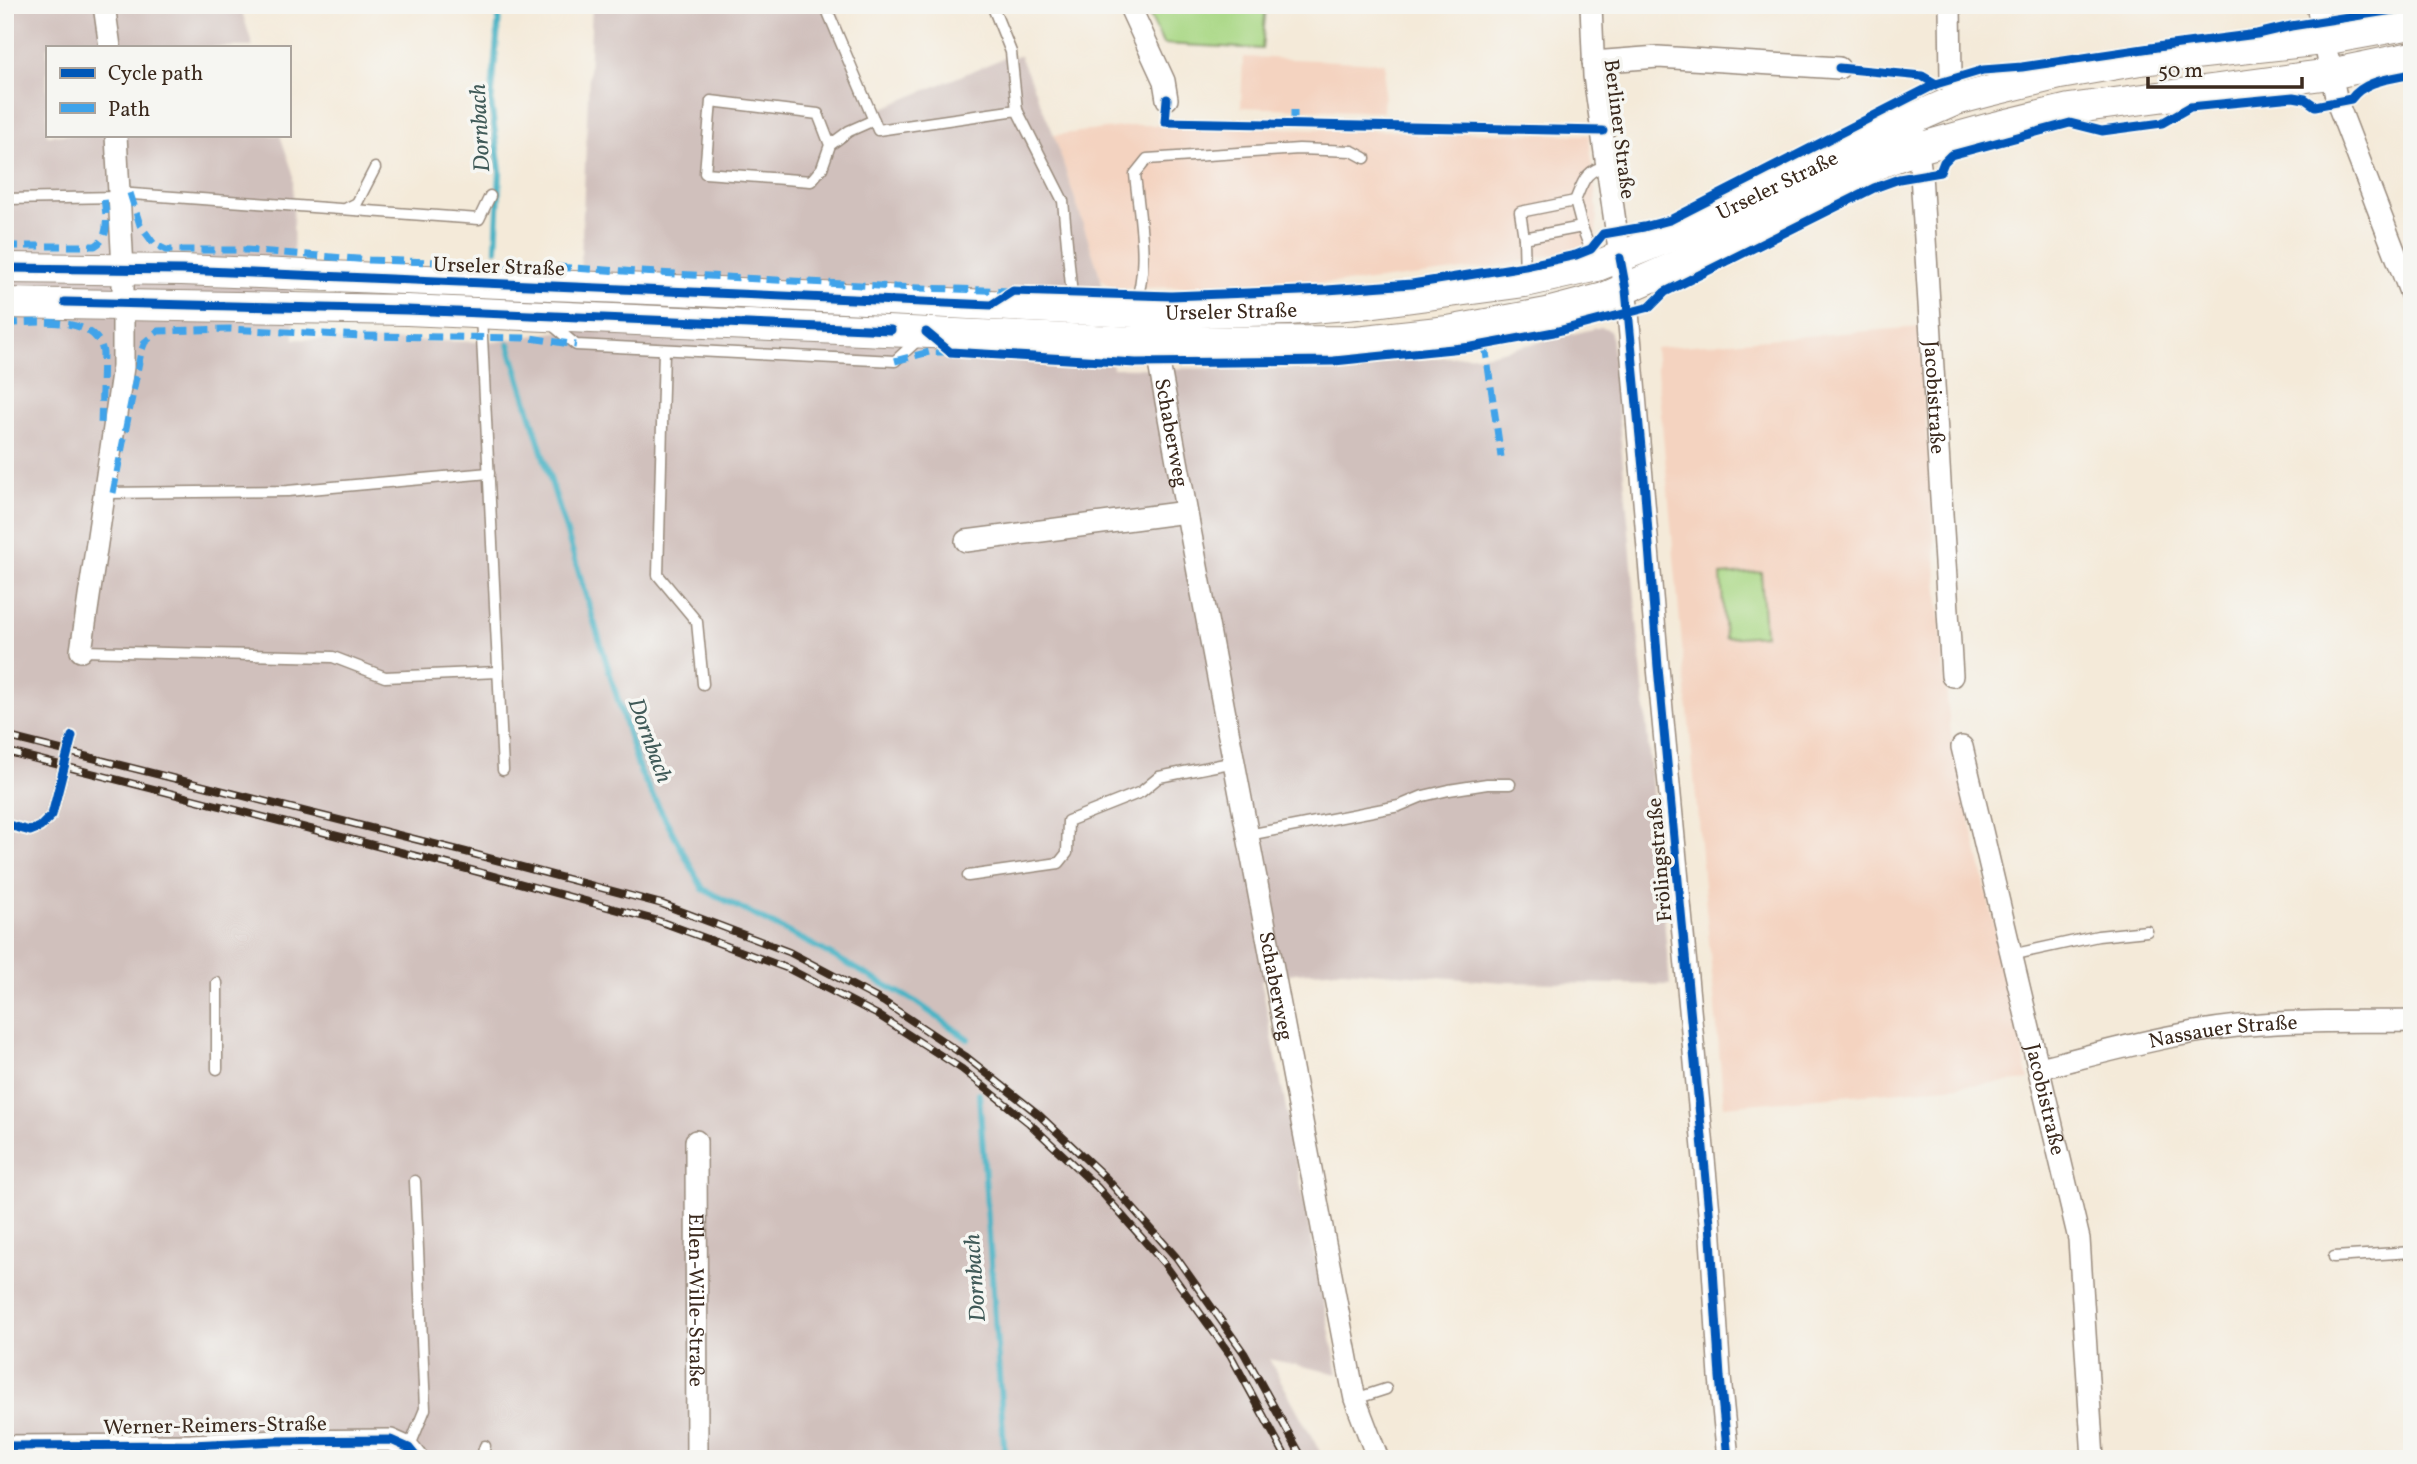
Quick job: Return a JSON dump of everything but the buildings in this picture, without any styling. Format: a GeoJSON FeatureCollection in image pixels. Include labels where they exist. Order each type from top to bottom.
{"type":"FeatureCollection","features":[{"type":"Feature","properties":{"kind":"street"},"geometry":{"type":"LineString","coordinates":[[104,5],[110,46]]}},
{"type":"Feature","properties":{"kind":"street"},"geometry":{"type":"LineString","coordinates":[[1129,5],[1164,81],[1167,99]]}},
{"type":"Feature","properties":{"kind":"street","name":"Berliner Straße"},"geometry":{"type":"LineString","coordinates":[[1591,5],[1593,62],[1607,166],[1609,262]]}},
{"type":"Feature","properties":{"kind":"street"},"geometry":{"type":"LineString","coordinates":[[1950,5],[1951,79],[1956,100]]}},
{"type":"Feature","properties":{"kind":"street"},"geometry":{"type":"LineString","coordinates":[[2317,5],[2337,102],[2412,297]]}},
{"type":"Feature","properties":{"kind":"street","name":"Urseler Straße"},"geometry":{"type":"LineString","coordinates":[[5,303],[123,303],[481,313],[926,332],[1148,322],[1380,302],[1525,282],[1609,262],[1672,236],[1956,100],[2060,74],[2140,60],[2323,40],[2412,24]]}},
{"type":"Feature","properties":{"kind":"street","name":"Berliner Straße"},"geometry":{"type":"LineString","coordinates":[[1593,62],[1658,57],[1839,68]]}},
{"type":"Feature","properties":{"kind":"street","name":"Urseler Straße"},"geometry":{"type":"LineString","coordinates":[[5,268],[123,269],[696,290],[1074,309],[1148,322],[1356,341],[1448,331],[1547,313],[1604,299],[1877,164],[1919,148],[1991,128],[2069,109],[2330,74],[2412,57]]}},
{"type":"Feature","properties":{"kind":"street","name":"Jacobistraße"},"geometry":{"type":"LineString","coordinates":[[1913,119],[1919,148],[1952,676]]}},
{"type":"Feature","properties":{"kind":"street"},"geometry":{"type":"LineString","coordinates":[[81,651],[121,391],[123,269],[116,136]]}},
{"type":"Feature","properties":{"kind":"street","name":"Frölingstraße"},"geometry":{"type":"LineString","coordinates":[[1609,262],[1626,290],[1710,1223],[1728,1459]]}},
{"type":"Feature","properties":{"kind":"street","name":"Schaberweg"},"geometry":{"type":"LineString","coordinates":[[1148,322],[1159,363],[1355,1399],[1378,1459]]}},
{"type":"Feature","properties":{"kind":"street","name":"Schaberweg"},"geometry":{"type":"LineString","coordinates":[[967,541],[1186,512]]}},
{"type":"Feature","properties":{"kind":"street","name":"Jacobistraße"},"geometry":{"type":"LineString","coordinates":[[1962,747],[2079,1239],[2093,1459]]}},
{"type":"Feature","properties":{"kind":"street","name":"Nassauer Straße"},"geometry":{"type":"LineString","coordinates":[[2040,1068],[2144,1041],[2215,1029],[2262,1024],[2412,1021]]}},
{"type":"Feature","properties":{"kind":"street","name":"Ellen-Wille-Straße"},"geometry":{"type":"LineString","coordinates":[[696,1141],[697,1459]]}},
{"type":"Feature","properties":{"kind":"street","name":"Werner-Reimers-Straße"},"geometry":{"type":"LineString","coordinates":[[5,1446],[391,1440],[413,1453]]}},
{"type":"Feature","properties":{"kind":"lane"},"geometry":{"type":"LineString","coordinates":[[825,5],[878,130],[1017,110]]}},
{"type":"Feature","properties":{"kind":"lane"},"geometry":{"type":"LineString","coordinates":[[992,5],[1011,52],[1017,110],[1063,201],[1074,309]]}},
{"type":"Feature","properties":{"kind":"lane"},"geometry":{"type":"LineString","coordinates":[[831,145],[818,114],[712,101],[705,173],[811,181],[822,168],[831,145],[849,131],[874,120]]}},
{"type":"Feature","properties":{"kind":"lane"},"geometry":{"type":"LineString","coordinates":[[1148,322],[1139,296],[1142,265],[1135,174],[1147,159],[1299,149],[1352,151],[1365,158]]}},
{"type":"Feature","properties":{"kind":"lane"},"geometry":{"type":"LineString","coordinates":[[1607,166],[1595,168],[1588,174],[1575,201],[1582,227],[1609,262]]}},
{"type":"Feature","properties":{"kind":"lane"},"geometry":{"type":"LineString","coordinates":[[344,209],[357,203],[375,168]]}},
{"type":"Feature","properties":{"kind":"lane"},"geometry":{"type":"LineString","coordinates":[[5,199],[118,195],[479,219],[490,196]]}},
{"type":"Feature","properties":{"kind":"lane"},"geometry":{"type":"LineString","coordinates":[[1525,282],[1524,238],[1520,212],[1575,201]]}},
{"type":"Feature","properties":{"kind":"lane"},"geometry":{"type":"LineString","coordinates":[[1524,238],[1582,227]]}},
{"type":"Feature","properties":{"kind":"lane"},"geometry":{"type":"LineString","coordinates":[[481,313],[503,770]]}},
{"type":"Feature","properties":{"kind":"lane"},"geometry":{"type":"LineString","coordinates":[[541,315],[576,345],[895,361],[926,332]]}},
{"type":"Feature","properties":{"kind":"lane"},"geometry":{"type":"LineString","coordinates":[[664,350],[658,575],[697,622],[703,684]]}},
{"type":"Feature","properties":{"kind":"lane"},"geometry":{"type":"LineString","coordinates":[[104,492],[288,491],[489,474]]}},
{"type":"Feature","properties":{"kind":"lane"},"geometry":{"type":"LineString","coordinates":[[81,651],[333,657],[385,677],[498,672]]}},
{"type":"Feature","properties":{"kind":"lane"},"geometry":{"type":"LineString","coordinates":[[52,815],[72,736]]}},
{"type":"Feature","properties":{"kind":"lane"},"geometry":{"type":"LineString","coordinates":[[968,876],[1059,863],[1067,853],[1068,821],[1141,792],[1159,777],[1235,762]]}},
{"type":"Feature","properties":{"kind":"lane"},"geometry":{"type":"LineString","coordinates":[[1248,835],[1399,806],[1423,796],[1450,790],[1510,783]]}},
{"type":"Feature","properties":{"kind":"lane"},"geometry":{"type":"LineString","coordinates":[[2011,955],[2098,936],[2147,931]]}},
{"type":"Feature","properties":{"kind":"lane"},"geometry":{"type":"LineString","coordinates":[[217,983],[217,1069]]}},
{"type":"Feature","properties":{"kind":"lane"},"geometry":{"type":"LineString","coordinates":[[413,1453],[425,1409],[415,1181]]}},
{"type":"Feature","properties":{"kind":"lane"},"geometry":{"type":"LineString","coordinates":[[2334,1257],[2412,1252]]}},
{"type":"Feature","properties":{"kind":"lane"},"geometry":{"type":"LineString","coordinates":[[1355,1399],[1386,1390]]}},
{"type":"Feature","properties":{"kind":"lane"},"geometry":{"type":"LineString","coordinates":[[481,1459],[485,1447]]}},
{"type":"Feature","properties":{"kind":"shaded area"},"geometry":{"type":"Polygon","coordinates":[[[5,5],[240,5],[253,46],[46,46],[46,136],[280,136],[293,173],[294,339],[495,342],[578,328],[592,5],[835,5],[876,111],[1006,57],[1020,56],[1054,135],[1101,279],[1113,368],[1288,369],[1490,354],[1601,327],[1609,329],[1670,985],[1504,982],[1343,970],[1295,973],[1261,980],[1338,1374],[1269,1359],[1324,1459],[5,1459],[5,5]]]}},
{"type":"Feature","properties":{"kind":"shaded area"},"geometry":{"type":"Polygon","coordinates":[[[1243,57],[1385,63],[1383,112],[1241,107],[1243,57]]]}},
{"type":"Feature","properties":{"kind":"shaded area"},"geometry":{"type":"Polygon","coordinates":[[[1139,125],[1589,135],[1597,210],[1596,235],[1585,245],[1569,251],[1506,265],[1361,282],[1113,289],[1101,279],[1054,135],[1139,125]]]}},
{"type":"Feature","properties":{"kind":"shaded area"},"geometry":{"type":"Polygon","coordinates":[[[1919,327],[1943,660],[1951,734],[2029,1080],[1724,1106],[1655,348],[1919,327]]]}},
{"type":"Feature","properties":{"kind":"green space"},"geometry":{"type":"Polygon","coordinates":[[[1145,5],[1266,5],[1262,49],[1163,44],[1145,5]]]}},
{"type":"Feature","properties":{"kind":"green space"},"geometry":{"type":"Polygon","coordinates":[[[1761,572],[1765,635],[1725,638],[1721,575],[1761,572]]]}},
{"type":"Feature","properties":{"kind":"waterway","name":"Dornbach"},"geometry":{"type":"LineString","coordinates":[[496,249],[500,171],[491,103],[500,5]]}},
{"type":"Feature","properties":{"kind":"waterway","name":"Dornbach"},"geometry":{"type":"LineString","coordinates":[[509,344],[640,772],[703,889],[815,946],[916,1002],[968,1039]]}},
{"type":"Feature","properties":{"kind":"waterway","name":"Dornbach"},"geometry":{"type":"LineString","coordinates":[[979,1094],[1005,1459]]}},
{"type":"Feature","properties":{"kind":"railway"},"geometry":{"type":"LineString","coordinates":[[5,736],[662,904],[789,952],[884,1002],[965,1056],[1038,1114],[1106,1178],[1176,1257],[1244,1353],[1303,1459]]}},
{"type":"Feature","properties":{"kind":"railway"},"geometry":{"type":"LineString","coordinates":[[5,751],[659,921],[789,969],[878,1015],[962,1069],[1029,1123],[1097,1187],[1163,1262],[1231,1356],[1287,1459]]}},
{"type":"Feature","properties":{"kind":"marked path"},"geometry":{"type":"LineString","coordinates":[[1294,109],[1294,124]]}},
{"type":"Feature","properties":{"kind":"marked path"},"geometry":{"type":"LineString","coordinates":[[130,193],[140,225],[154,244],[166,250],[246,250],[369,260],[504,264],[1009,291]]}},
{"type":"Feature","properties":{"kind":"marked path"},"geometry":{"type":"LineString","coordinates":[[5,246],[95,246],[106,231],[104,196]]}},
{"type":"Feature","properties":{"kind":"marked path"},"geometry":{"type":"LineString","coordinates":[[5,323],[63,323],[90,332],[99,341],[103,353],[101,427]]}},
{"type":"Feature","properties":{"kind":"marked path"},"geometry":{"type":"LineString","coordinates":[[113,493],[141,352],[145,342],[158,331],[231,329],[361,336],[531,338],[576,345]]}},
{"type":"Feature","properties":{"kind":"marked path"},"geometry":{"type":"LineString","coordinates":[[1485,345],[1501,457]]}},
{"type":"Feature","properties":{"kind":"marked path"},"geometry":{"type":"LineString","coordinates":[[895,361],[929,352],[948,352]]}},
{"type":"Feature","properties":{"kind":"cycle path"},"geometry":{"type":"LineString","coordinates":[[5,268],[182,270],[991,305],[1013,291],[1171,296],[1412,284],[1576,255],[1591,249],[1603,234],[1670,220],[1936,84],[1983,70],[2022,67],[2257,34],[2412,7]]}},
{"type":"Feature","properties":{"kind":"cycle path"},"geometry":{"type":"LineString","coordinates":[[1839,68],[1922,76],[1936,84]]}},
{"type":"Feature","properties":{"kind":"cycle path"},"geometry":{"type":"LineString","coordinates":[[926,332],[950,352],[1136,363],[1334,361],[1472,347],[1554,332],[1650,307],[1665,292],[1874,188],[1899,179],[1940,172],[1951,155],[2070,123],[2102,131],[2162,123],[2190,107],[2293,97],[2305,99],[2315,106],[2351,99],[2371,84],[2412,74]]}},
{"type":"Feature","properties":{"kind":"cycle path"},"geometry":{"type":"LineString","coordinates":[[1167,99],[1165,122],[1603,131]]}},
{"type":"Feature","properties":{"kind":"cycle path"},"geometry":{"type":"LineString","coordinates":[[1620,258],[1626,290],[1644,479],[1658,667],[1710,1223],[1728,1459]]}},
{"type":"Feature","properties":{"kind":"cycle path"},"geometry":{"type":"LineString","coordinates":[[65,302],[407,310],[891,330]]}},
{"type":"Feature","properties":{"kind":"cycle path"},"geometry":{"type":"LineString","coordinates":[[5,824],[30,831],[40,827],[52,815],[72,736]]}},
{"type":"Feature","properties":{"kind":"cycle path"},"geometry":{"type":"LineString","coordinates":[[5,1446],[391,1440],[409,1448],[418,1459]]}}]}
